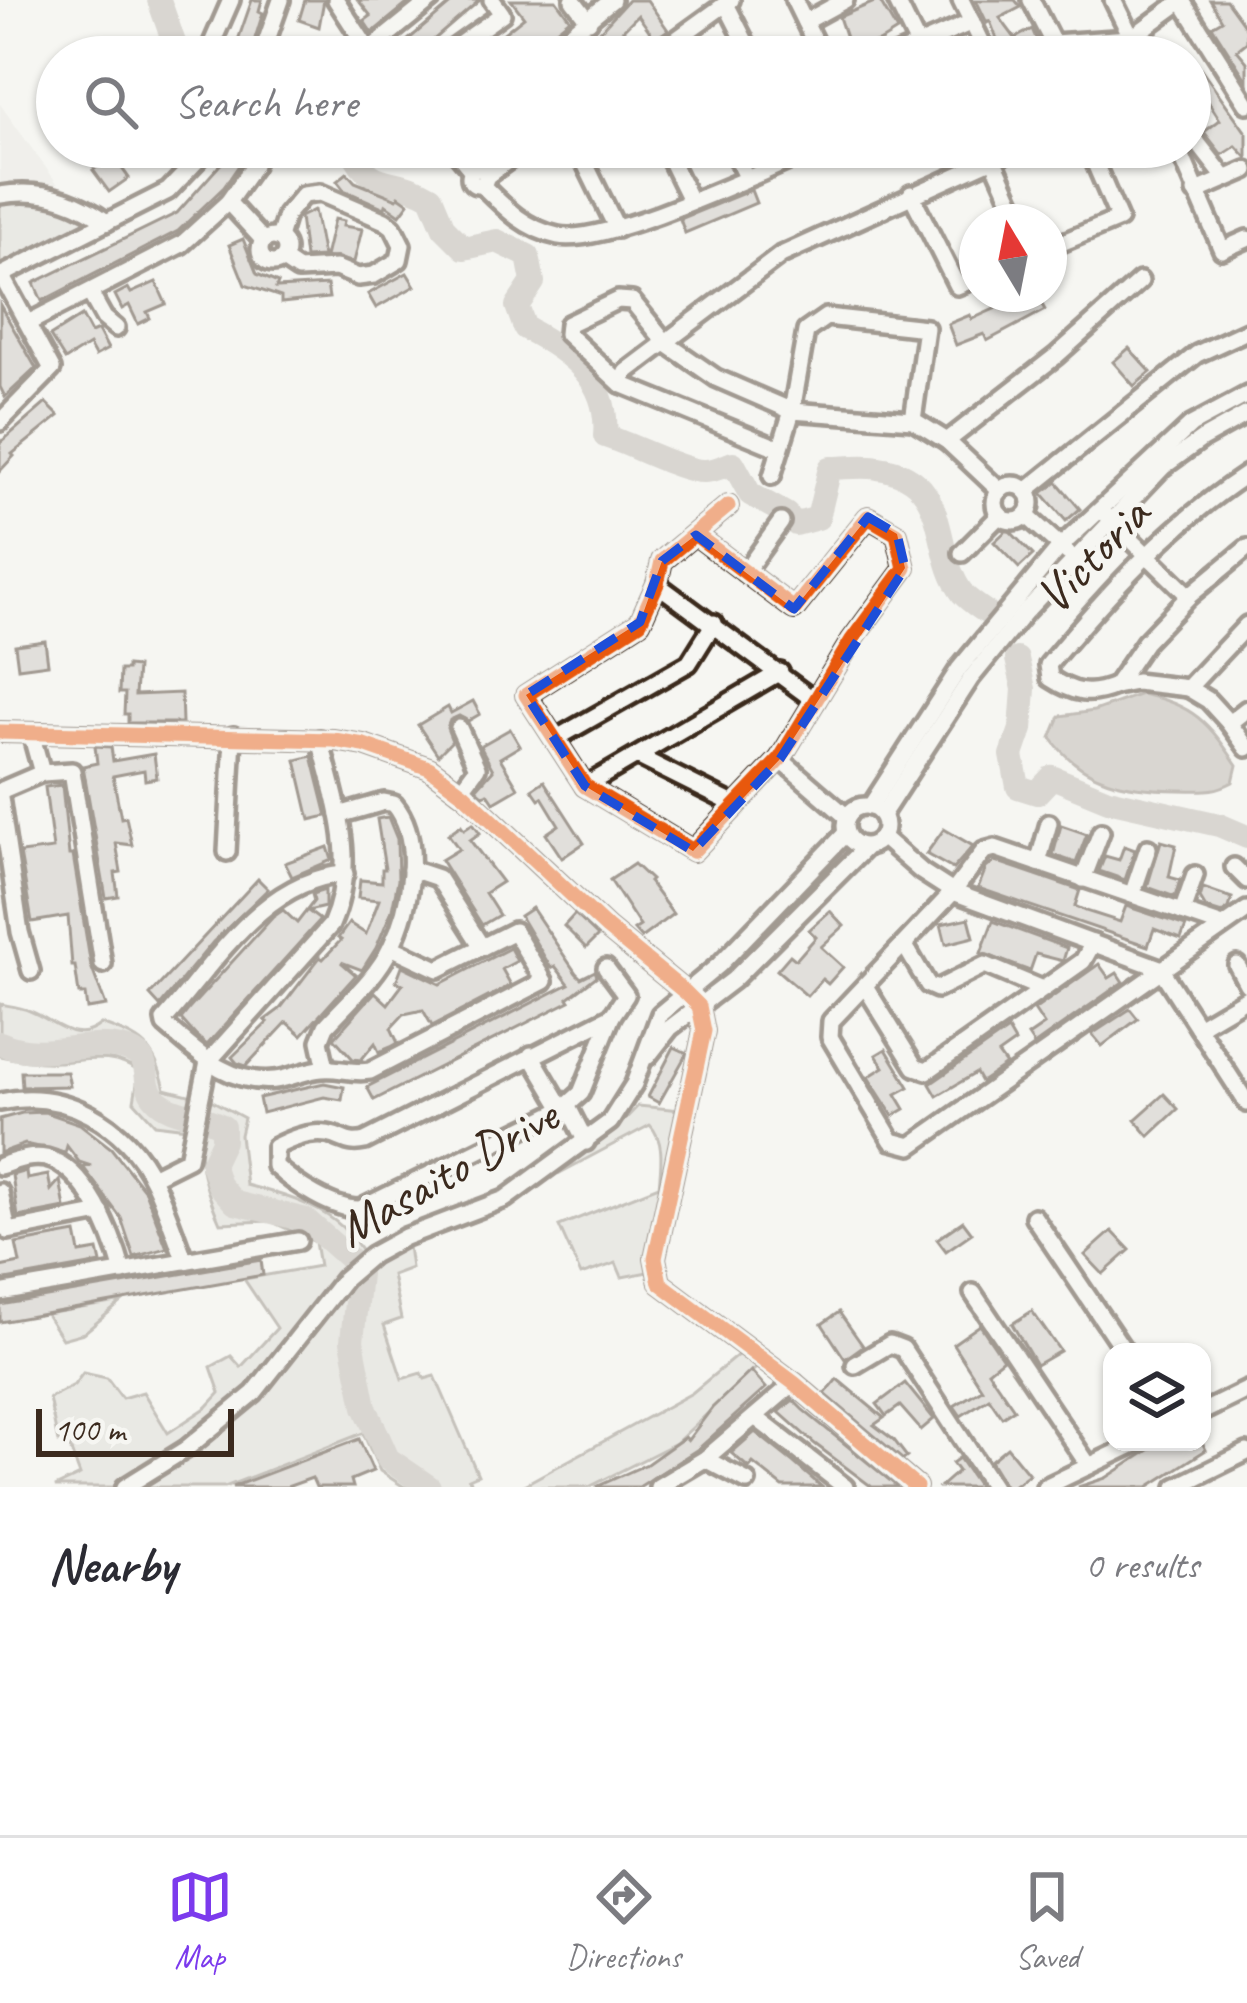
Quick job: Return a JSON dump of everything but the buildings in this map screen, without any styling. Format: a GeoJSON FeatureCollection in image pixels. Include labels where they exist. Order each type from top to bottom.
{"type":"FeatureCollection","features":[{"type":"Feature","properties":{"kind":"street"},"geometry":{"type":"LineString","coordinates":[[268,36],[281,0]]}},
{"type":"Feature","properties":{"kind":"street"},"geometry":{"type":"LineString","coordinates":[[336,0],[359,36]]}},
{"type":"Feature","properties":{"kind":"street"},"geometry":{"type":"LineString","coordinates":[[391,36],[431,0]]}},
{"type":"Feature","properties":{"kind":"street"},"geometry":{"type":"LineString","coordinates":[[471,36],[502,14],[492,0]]}},
{"type":"Feature","properties":{"kind":"street"},"geometry":{"type":"LineString","coordinates":[[573,0],[590,21]]}},
{"type":"Feature","properties":{"kind":"street"},"geometry":{"type":"LineString","coordinates":[[570,36],[611,0]]}},
{"type":"Feature","properties":{"kind":"street"},"geometry":{"type":"LineString","coordinates":[[794,0],[812,36]]}},
{"type":"Feature","properties":{"kind":"street"},"geometry":{"type":"LineString","coordinates":[[805,22],[845,0]]}},
{"type":"Feature","properties":{"kind":"street"},"geometry":{"type":"LineString","coordinates":[[896,0],[914,36]]}},
{"type":"Feature","properties":{"kind":"street"},"geometry":{"type":"LineString","coordinates":[[961,0],[978,36]]}},
{"type":"Feature","properties":{"kind":"street"},"geometry":{"type":"LineString","coordinates":[[1031,0],[1049,36]]}},
{"type":"Feature","properties":{"kind":"street"},"geometry":{"type":"LineString","coordinates":[[1113,0],[1130,36]]}},
{"type":"Feature","properties":{"kind":"street"},"geometry":{"type":"LineString","coordinates":[[1134,36],[1183,0],[1205,36]]}},
{"type":"Feature","properties":{"kind":"street"},"geometry":{"type":"LineString","coordinates":[[214,36],[227,2]]}},
{"type":"Feature","properties":{"kind":"street"},"geometry":{"type":"LineString","coordinates":[[681,36],[728,2],[743,36]]}},
{"type":"Feature","properties":{"kind":"street"},"geometry":{"type":"LineString","coordinates":[[939,36],[971,22]]}},
{"type":"Feature","properties":{"kind":"street"},"geometry":{"type":"LineString","coordinates":[[1211,46],[1247,104]]}},
{"type":"Feature","properties":{"kind":"street"},"geometry":{"type":"LineString","coordinates":[[1211,160],[1225,178]]}},
{"type":"Feature","properties":{"kind":"street"},"geometry":{"type":"LineString","coordinates":[[1,419],[52,369],[1,276],[168,190],[189,168]]}},
{"type":"Feature","properties":{"kind":"street"},"geometry":{"type":"LineString","coordinates":[[30,322],[182,244],[228,202],[251,168]]}},
{"type":"Feature","properties":{"kind":"street"},"geometry":{"type":"LineString","coordinates":[[472,168],[521,222],[579,238],[617,229],[765,168]]}},
{"type":"Feature","properties":{"kind":"street"},"geometry":{"type":"LineString","coordinates":[[480,177],[494,168]]}},
{"type":"Feature","properties":{"kind":"street"},"geometry":{"type":"LineString","coordinates":[[588,168],[617,229]]}},
{"type":"Feature","properties":{"kind":"street"},"geometry":{"type":"LineString","coordinates":[[674,168],[690,200]]}},
{"type":"Feature","properties":{"kind":"street"},"geometry":{"type":"LineString","coordinates":[[742,168],[746,177]]}},
{"type":"Feature","properties":{"kind":"street"},"geometry":{"type":"LineString","coordinates":[[621,384],[626,372],[782,255],[970,168]]}},
{"type":"Feature","properties":{"kind":"street"},"geometry":{"type":"LineString","coordinates":[[997,168],[1013,204]]}},
{"type":"Feature","properties":{"kind":"street"},"geometry":{"type":"LineString","coordinates":[[1067,241],[1119,219],[1097,168]]}},
{"type":"Feature","properties":{"kind":"street"},"geometry":{"type":"LineString","coordinates":[[1186,168],[1222,250],[1247,238]]}},
{"type":"Feature","properties":{"kind":"street"},"geometry":{"type":"LineString","coordinates":[[1195,192],[1246,170]]}},
{"type":"Feature","properties":{"kind":"street"},"geometry":{"type":"LineString","coordinates":[[320,193],[393,226],[403,245],[399,260],[358,277],[335,268],[298,270],[283,260],[273,264],[263,260],[260,250],[271,240],[303,195],[320,193]]}},
{"type":"Feature","properties":{"kind":"street"},"geometry":{"type":"LineString","coordinates":[[911,194],[959,285]]}},
{"type":"Feature","properties":{"kind":"street"},"geometry":{"type":"LineString","coordinates":[[0,195],[52,195],[107,222]]}},
{"type":"Feature","properties":{"kind":"street"},"geometry":{"type":"LineString","coordinates":[[228,202],[271,240]]}},
{"type":"Feature","properties":{"kind":"street"},"geometry":{"type":"LineString","coordinates":[[947,441],[1056,356],[1140,281]]}},
{"type":"Feature","properties":{"kind":"street"},"geometry":{"type":"LineString","coordinates":[[90,292],[104,318],[116,328]]}},
{"type":"Feature","properties":{"kind":"street"},"geometry":{"type":"LineString","coordinates":[[780,449],[621,384],[567,334],[568,324],[617,301],[632,301],[667,344],[716,379],[792,411],[913,420],[947,441],[1000,491]]}},
{"type":"Feature","properties":{"kind":"street"},"geometry":{"type":"LineString","coordinates":[[772,476],[792,411],[806,331],[826,317],[926,328],[913,420]]}},
{"type":"Feature","properties":{"kind":"street"},"geometry":{"type":"LineString","coordinates":[[1026,490],[1197,354],[1247,331]]}},
{"type":"Feature","properties":{"kind":"street"},"geometry":{"type":"LineString","coordinates":[[876,811],[971,679],[1075,559],[1106,515],[1191,424],[1247,394]]}},
{"type":"Feature","properties":{"kind":"street"},"geometry":{"type":"LineString","coordinates":[[1247,415],[1202,439],[1061,546],[958,669],[876,811],[882,837],[953,892],[1160,968],[1247,1102]]}},
{"type":"Feature","properties":{"kind":"street","name":"Victoria"},"geometry":{"type":"LineString","coordinates":[[1247,474],[1201,504],[1146,554],[1048,665],[1050,678],[1070,691],[1098,693],[1115,686],[1144,642],[1247,548]]}},
{"type":"Feature","properties":{"kind":"street"},"geometry":{"type":"LineString","coordinates":[[1013,485],[1026,490],[1031,503],[1026,515],[1013,521],[1000,515],[995,503],[1000,491],[1013,485]]}},
{"type":"Feature","properties":{"kind":"street"},"geometry":{"type":"LineString","coordinates":[[696,535],[794,609],[868,517],[897,534],[905,568],[851,640],[780,759],[693,851],[585,786],[526,694],[640,622],[662,561],[728,506]]}},
{"type":"Feature","properties":{"kind":"street"},"geometry":{"type":"LineString","coordinates":[[962,553],[1000,515]]}},
{"type":"Feature","properties":{"kind":"street"},"geometry":{"type":"LineString","coordinates":[[1026,515],[1075,559]]}},
{"type":"Feature","properties":{"kind":"street"},"geometry":{"type":"LineString","coordinates":[[1106,515],[1190,596]]}},
{"type":"Feature","properties":{"kind":"street"},"geometry":{"type":"LineString","coordinates":[[746,572],[781,522]]}},
{"type":"Feature","properties":{"kind":"street"},"geometry":{"type":"LineString","coordinates":[[657,584],[815,700]]}},
{"type":"Feature","properties":{"kind":"street"},"geometry":{"type":"LineString","coordinates":[[557,738],[689,662],[714,623]]}},
{"type":"Feature","properties":{"kind":"street"},"geometry":{"type":"LineString","coordinates":[[1188,688],[1247,625]]}},
{"type":"Feature","properties":{"kind":"street"},"geometry":{"type":"LineString","coordinates":[[585,786],[780,672]]}},
{"type":"Feature","properties":{"kind":"street"},"geometry":{"type":"LineString","coordinates":[[1115,686],[1136,682],[1188,688],[1208,700],[1247,748]]}},
{"type":"Feature","properties":{"kind":"street"},"geometry":{"type":"LineString","coordinates":[[1229,723],[1247,709]]}},
{"type":"Feature","properties":{"kind":"street"},"geometry":{"type":"LineString","coordinates":[[459,728],[477,768],[460,791]]}},
{"type":"Feature","properties":{"kind":"street"},"geometry":{"type":"LineString","coordinates":[[0,732],[320,739],[364,746],[429,768],[460,791],[699,1006],[704,1031],[655,1271],[670,1294],[794,1383],[916,1487]]}},
{"type":"Feature","properties":{"kind":"street"},"geometry":{"type":"LineString","coordinates":[[32,733],[42,773]]}},
{"type":"Feature","properties":{"kind":"street"},"geometry":{"type":"LineString","coordinates":[[227,853],[233,736]]}},
{"type":"Feature","properties":{"kind":"street"},"geometry":{"type":"LineString","coordinates":[[152,1178],[188,1159],[208,1062],[331,925],[343,900],[346,842],[320,739]]}},
{"type":"Feature","properties":{"kind":"street"},"geometry":{"type":"LineString","coordinates":[[639,758],[736,805]]}},
{"type":"Feature","properties":{"kind":"street"},"geometry":{"type":"LineString","coordinates":[[780,759],[846,825],[854,844],[866,847],[882,837]]}},
{"type":"Feature","properties":{"kind":"street"},"geometry":{"type":"LineString","coordinates":[[32,970],[20,932],[0,794],[42,773],[71,771],[103,964]]}},
{"type":"Feature","properties":{"kind":"street"},"geometry":{"type":"LineString","coordinates":[[326,1068],[320,1041],[326,1026],[391,947],[411,869],[410,841],[394,804],[384,802],[339,815]]}},
{"type":"Feature","properties":{"kind":"street"},"geometry":{"type":"LineString","coordinates":[[846,825],[854,809],[876,811]]}},
{"type":"Feature","properties":{"kind":"street"},"geometry":{"type":"LineString","coordinates":[[1038,863],[1049,823]]}},
{"type":"Feature","properties":{"kind":"street","name":"Masaito Drive"},"geometry":{"type":"LineString","coordinates":[[125,1487],[186,1449],[254,1394],[362,1263],[405,1237],[505,1198],[610,1122],[642,1066],[660,1014],[719,965],[846,825]]}},
{"type":"Feature","properties":{"kind":"street"},"geometry":{"type":"LineString","coordinates":[[1083,879],[1101,832]]}},
{"type":"Feature","properties":{"kind":"street","name":"Masaito Drive"},"geometry":{"type":"LineString","coordinates":[[642,1066],[670,1028],[733,980],[866,847]]}},
{"type":"Feature","properties":{"kind":"street"},"geometry":{"type":"LineString","coordinates":[[1223,926],[995,848],[983,851],[953,892],[831,1021],[830,1037],[892,1141],[911,1146],[1247,910]]}},
{"type":"Feature","properties":{"kind":"street"},"geometry":{"type":"LineString","coordinates":[[1132,895],[1148,848]]}},
{"type":"Feature","properties":{"kind":"street"},"geometry":{"type":"LineString","coordinates":[[1234,867],[1247,880]]}},
{"type":"Feature","properties":{"kind":"street"},"geometry":{"type":"LineString","coordinates":[[411,869],[438,878],[482,947]]}},
{"type":"Feature","properties":{"kind":"street"},"geometry":{"type":"LineString","coordinates":[[345,874],[323,876],[271,900],[164,1020],[165,1025],[208,1062],[243,1079],[275,1080],[326,1068],[348,1074],[370,1071],[544,981],[514,931],[438,969],[391,947]]}},
{"type":"Feature","properties":{"kind":"street"},"geometry":{"type":"LineString","coordinates":[[1182,912],[1195,875]]}},
{"type":"Feature","properties":{"kind":"street"},"geometry":{"type":"LineString","coordinates":[[904,944],[928,985],[937,989],[986,965],[1042,988]]}},
{"type":"Feature","properties":{"kind":"street"},"geometry":{"type":"LineString","coordinates":[[865,986],[915,1067],[927,1070],[1083,961],[1093,944]]}},
{"type":"Feature","properties":{"kind":"street"},"geometry":{"type":"LineString","coordinates":[[1237,965],[1247,984]]}},
{"type":"Feature","properties":{"kind":"street"},"geometry":{"type":"LineString","coordinates":[[606,968],[626,994],[612,1016],[581,1093],[566,1112],[352,1210],[275,1166],[275,1148],[283,1143],[315,1133],[356,1144],[365,1141],[612,1016]]}},
{"type":"Feature","properties":{"kind":"street"},"geometry":{"type":"LineString","coordinates":[[1198,1027],[1247,998]]}},
{"type":"Feature","properties":{"kind":"street"},"geometry":{"type":"LineString","coordinates":[[531,1055],[586,1142]]}},
{"type":"Feature","properties":{"kind":"street"},"geometry":{"type":"LineString","coordinates":[[0,1102],[46,1097],[83,1109],[126,1145],[152,1178],[185,1261]]}},
{"type":"Feature","properties":{"kind":"street"},"geometry":{"type":"LineString","coordinates":[[0,1166],[30,1157],[64,1167],[101,1213],[123,1271]]}},
{"type":"Feature","properties":{"kind":"street"},"geometry":{"type":"LineString","coordinates":[[0,1192],[8,1231],[101,1213]]}},
{"type":"Feature","properties":{"kind":"street"},"geometry":{"type":"LineString","coordinates":[[1034,1217],[1119,1343]]}},
{"type":"Feature","properties":{"kind":"street"},"geometry":{"type":"LineString","coordinates":[[0,1293],[298,1241]]}},
{"type":"Feature","properties":{"kind":"street"},"geometry":{"type":"LineString","coordinates":[[973,1293],[1089,1466]]}},
{"type":"Feature","properties":{"kind":"street"},"geometry":{"type":"LineString","coordinates":[[855,1365],[890,1344],[903,1349],[993,1487]]}},
{"type":"Feature","properties":{"kind":"street"},"geometry":{"type":"LineString","coordinates":[[658,1487],[705,1459],[794,1383]]}},
{"type":"Feature","properties":{"kind":"street"},"geometry":{"type":"LineString","coordinates":[[1211,1408],[1247,1390]]}},
{"type":"Feature","properties":{"kind":"street"},"geometry":{"type":"LineString","coordinates":[[754,1417],[845,1487]]}},
{"type":"Feature","properties":{"kind":"street"},"geometry":{"type":"LineString","coordinates":[[1045,1487],[1120,1451]]}},
{"type":"Feature","properties":{"kind":"street"},"geometry":{"type":"LineString","coordinates":[[1176,1487],[1247,1452]]}},
{"type":"Feature","properties":{"kind":"street"},"geometry":{"type":"LineString","coordinates":[[705,1459],[747,1481]]}},
{"type":"Feature","properties":{"kind":"highlighted area"},"geometry":{"type":"Polygon","coordinates":[[[868,517],[897,534],[905,568],[780,759],[693,851],[585,786],[526,695],[640,622],[662,561],[696,535],[794,609],[868,517]]]}},
{"type":"Feature","properties":{"kind":"shaded area"},"geometry":{"type":"Polygon","coordinates":[[[0,104],[36,154],[36,168],[46,168],[70,201],[0,222],[0,104]]]}},
{"type":"Feature","properties":{"kind":"shaded area"},"geometry":{"type":"Polygon","coordinates":[[[32,192],[107,222],[0,276],[0,195],[32,192]]]}},
{"type":"Feature","properties":{"kind":"shaded area"},"geometry":{"type":"Polygon","coordinates":[[[1141,694],[1174,703],[1208,727],[1237,765],[1233,782],[1200,790],[1124,785],[1077,765],[1051,738],[1060,716],[1094,711],[1141,694]]]}},
{"type":"Feature","properties":{"kind":"shaded area"},"geometry":{"type":"Polygon","coordinates":[[[0,1004],[30,1011],[66,1030],[83,1033],[101,1024],[136,1039],[151,1053],[165,1089],[193,1096],[187,1128],[155,1124],[134,1101],[139,1072],[120,1062],[43,1062],[0,1056],[0,1004]]]}},
{"type":"Feature","properties":{"kind":"shaded area"},"geometry":{"type":"Polygon","coordinates":[[[209,1099],[244,1118],[240,1135],[246,1185],[319,1210],[348,1233],[370,1266],[408,1246],[411,1268],[392,1275],[401,1319],[384,1325],[402,1379],[422,1373],[425,1379],[435,1376],[478,1475],[469,1479],[475,1487],[404,1487],[380,1471],[363,1433],[225,1487],[55,1487],[80,1475],[67,1440],[58,1442],[49,1398],[74,1385],[83,1373],[107,1378],[122,1398],[143,1392],[168,1433],[220,1393],[211,1367],[231,1356],[241,1367],[277,1328],[244,1279],[319,1266],[315,1242],[270,1221],[220,1223],[201,1163],[201,1133],[209,1099]]]}},
{"type":"Feature","properties":{"kind":"shaded area"},"geometry":{"type":"Polygon","coordinates":[[[638,1106],[682,1110],[648,1272],[622,1277],[616,1263],[581,1275],[559,1226],[659,1186],[658,1138],[650,1125],[558,1174],[613,1132],[638,1106]]]}},
{"type":"Feature","properties":{"kind":"shaded area"},"geometry":{"type":"Polygon","coordinates":[[[123,1301],[84,1333],[62,1339],[46,1314],[123,1301]]]}},
{"type":"Feature","properties":{"kind":"shaded area"},"geometry":{"type":"Polygon","coordinates":[[[739,1354],[756,1368],[676,1443],[589,1487],[520,1487],[692,1393],[739,1354]]]}},
{"type":"Feature","properties":{"kind":"waterway"},"geometry":{"type":"LineString","coordinates":[[159,0],[172,36]]}},
{"type":"Feature","properties":{"kind":"waterway"},"geometry":{"type":"LineString","coordinates":[[364,168],[375,178],[431,197],[444,228],[464,248],[497,241],[528,256],[533,282],[517,306],[525,328],[558,347],[584,370],[601,399],[605,436],[696,470],[733,463],[750,494],[796,524],[818,518],[830,468],[872,467],[902,475],[930,501],[953,577],[963,594],[986,612]]}},
{"type":"Feature","properties":{"kind":"waterway"},"geometry":{"type":"LineString","coordinates":[[1017,659],[1024,689],[1021,729],[1012,755],[1018,787],[1037,793],[1052,777],[1108,800],[1219,825],[1247,837]]}},
{"type":"Feature","properties":{"kind":"waterway"},"geometry":{"type":"LineString","coordinates":[[0,1043],[30,1051],[105,1046],[132,1052],[144,1062],[150,1091],[161,1104],[223,1127],[223,1141],[212,1164],[219,1185],[235,1203],[306,1220],[350,1259],[359,1274],[352,1341],[365,1407],[388,1459],[429,1487]]}},
{"type":"Feature","properties":{"kind":"cycle path"},"geometry":{"type":"LineString","coordinates":[[696,535],[794,609],[868,517],[897,534],[905,568],[852,640],[780,759],[693,851],[585,786],[526,695],[640,622],[662,561],[728,506]]}},
{"type":"Feature","properties":{"kind":"cycle path"},"geometry":{"type":"LineString","coordinates":[[0,732],[334,740],[364,745],[429,768],[464,794],[607,928],[699,1006],[704,1031],[655,1258],[660,1283],[794,1383],[916,1487]]}}]}
